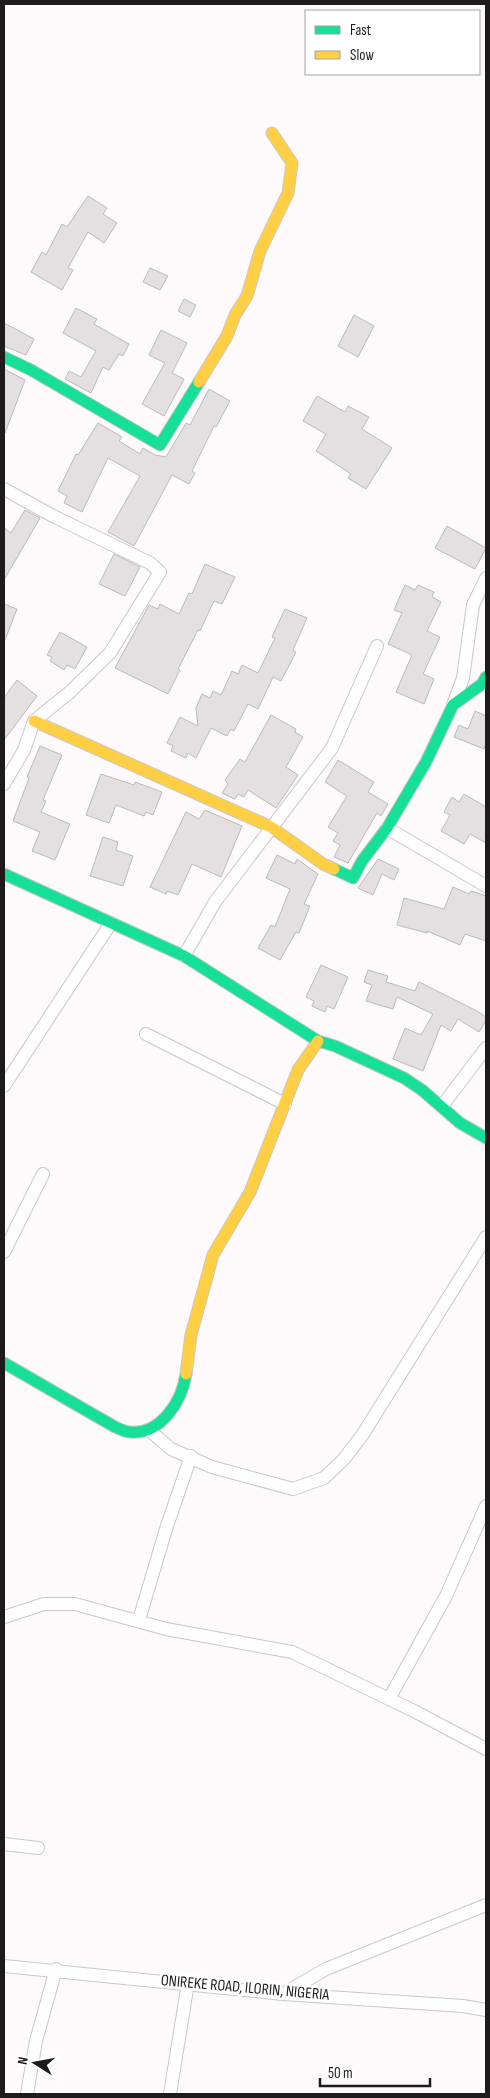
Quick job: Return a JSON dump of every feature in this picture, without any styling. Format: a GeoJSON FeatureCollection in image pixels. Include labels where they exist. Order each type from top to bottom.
{"type":"FeatureCollection","features":[{"type":"Feature","properties":{"kind":"street"},"geometry":{"type":"LineString","coordinates":[[4,357],[31,370],[64,391],[160,445],[227,336],[235,315],[247,296],[260,252],[288,193],[292,163],[272,133]]}},
{"type":"Feature","properties":{"kind":"street"},"geometry":{"type":"LineString","coordinates":[[4,489],[53,516],[150,563],[160,572],[110,653],[70,692],[34,720],[24,750],[4,784]]}},
{"type":"Feature","properties":{"kind":"street"},"geometry":{"type":"LineString","coordinates":[[34,720],[271,827],[323,864],[353,878],[362,861],[387,828],[426,762],[453,705],[463,678],[474,605],[486,578]]}},
{"type":"Feature","properties":{"kind":"street"},"geometry":{"type":"LineString","coordinates":[[184,956],[215,902],[242,870],[271,827],[332,748],[377,646]]}},
{"type":"Feature","properties":{"kind":"street"},"geometry":{"type":"LineString","coordinates":[[453,705],[482,684],[486,678]]}},
{"type":"Feature","properties":{"kind":"street"},"geometry":{"type":"LineString","coordinates":[[387,828],[486,886]]}},
{"type":"Feature","properties":{"kind":"street"},"geometry":{"type":"LineString","coordinates":[[4,874],[184,956],[318,1041],[335,1046],[360,1060],[404,1078],[442,1106],[460,1123],[486,1138]]}},
{"type":"Feature","properties":{"kind":"street"},"geometry":{"type":"LineString","coordinates":[[4,1086],[111,923]]}},
{"type":"Feature","properties":{"kind":"street"},"geometry":{"type":"LineString","coordinates":[[146,1034],[285,1104]]}},
{"type":"Feature","properties":{"kind":"street"},"geometry":{"type":"LineString","coordinates":[[4,1363],[115,1427],[130,1432],[149,1430],[169,1415],[184,1387],[191,1335],[213,1255],[224,1233],[250,1192],[298,1070],[318,1041]]}},
{"type":"Feature","properties":{"kind":"street"},"geometry":{"type":"LineString","coordinates":[[442,1106],[486,1048]]}},
{"type":"Feature","properties":{"kind":"street"},"geometry":{"type":"LineString","coordinates":[[4,1252],[43,1174]]}},
{"type":"Feature","properties":{"kind":"street"},"geometry":{"type":"LineString","coordinates":[[149,1430],[171,1448],[212,1467],[293,1489],[324,1478],[344,1459],[363,1434],[486,1237]]}},
{"type":"Feature","properties":{"kind":"street"},"geometry":{"type":"LineString","coordinates":[[139,1620],[166,1529],[191,1456]]}},
{"type":"Feature","properties":{"kind":"street"},"geometry":{"type":"LineString","coordinates":[[389,1699],[446,1596],[486,1506]]}},
{"type":"Feature","properties":{"kind":"street"},"geometry":{"type":"LineString","coordinates":[[4,1617],[44,1604],[75,1604],[139,1620],[166,1629],[292,1652],[486,1749]]}},
{"type":"Feature","properties":{"kind":"street"},"geometry":{"type":"LineString","coordinates":[[4,1844],[38,1848]]}},
{"type":"Feature","properties":{"kind":"street"},"geometry":{"type":"LineString","coordinates":[[283,1994],[326,1969],[486,1905]]}},
{"type":"Feature","properties":{"kind":"street","name":"ONIREKE ROAD, ILORIN, NIGERIA"},"geometry":{"type":"LineString","coordinates":[[4,1966],[56,1969],[283,1994],[463,2006],[486,2010]]}},
{"type":"Feature","properties":{"kind":"street"},"geometry":{"type":"LineString","coordinates":[[27,2094],[36,2041],[56,1969]]}},
{"type":"Feature","properties":{"kind":"street"},"geometry":{"type":"LineString","coordinates":[[170,2094],[188,1984]]}},
{"type":"Feature","properties":{"kind":"building"},"geometry":{"type":"Polygon","coordinates":[[[88,196],[107,208],[103,214],[117,223],[104,243],[88,232],[68,268],[73,270],[62,290],[31,272],[42,252],[46,255],[62,224],[67,227],[88,196]]]}},
{"type":"Feature","properties":{"kind":"building"},"geometry":{"type":"Polygon","coordinates":[[[150,268],[168,276],[160,290],[143,282],[150,268]]]}},
{"type":"Feature","properties":{"kind":"building"},"geometry":{"type":"Polygon","coordinates":[[[184,299],[196,305],[190,317],[178,311],[184,299]]]}},
{"type":"Feature","properties":{"kind":"building"},"geometry":{"type":"Polygon","coordinates":[[[76,308],[97,319],[94,324],[129,344],[123,356],[119,354],[109,370],[103,367],[91,393],[65,379],[69,371],[81,377],[96,351],[63,333],[76,308]]]}},
{"type":"Feature","properties":{"kind":"building"},"geometry":{"type":"Polygon","coordinates":[[[354,315],[374,326],[358,357],[338,346],[354,315]]]}},
{"type":"Feature","properties":{"kind":"building"},"geometry":{"type":"Polygon","coordinates":[[[4,323],[34,339],[26,355],[4,346],[4,323]]]}},
{"type":"Feature","properties":{"kind":"building"},"geometry":{"type":"Polygon","coordinates":[[[161,330],[187,343],[172,373],[184,379],[164,416],[142,404],[165,363],[149,355],[161,330]]]}},
{"type":"Feature","properties":{"kind":"building"},"geometry":{"type":"Polygon","coordinates":[[[4,369],[25,380],[5,433],[4,433],[4,369]]]}},
{"type":"Feature","properties":{"kind":"building"},"geometry":{"type":"Polygon","coordinates":[[[209,389],[230,401],[216,427],[214,426],[192,471],[195,473],[189,484],[172,475],[134,546],[108,532],[140,476],[108,458],[82,512],[64,503],[67,496],[58,491],[76,454],[78,455],[98,423],[122,437],[119,441],[140,454],[143,448],[155,455],[166,457],[186,423],[190,425],[209,389]]]}},
{"type":"Feature","properties":{"kind":"building"},"geometry":{"type":"Polygon","coordinates":[[[317,396],[345,412],[348,406],[369,417],[362,429],[392,448],[366,489],[348,478],[351,474],[316,451],[326,434],[303,421],[317,396]]]}},
{"type":"Feature","properties":{"kind":"building"},"geometry":{"type":"Polygon","coordinates":[[[25,510],[40,518],[4,580],[4,528],[11,533],[25,510]]]}},
{"type":"Feature","properties":{"kind":"building"},"geometry":{"type":"Polygon","coordinates":[[[447,526],[486,548],[475,569],[435,548],[447,526]]]}},
{"type":"Feature","properties":{"kind":"building"},"geometry":{"type":"Polygon","coordinates":[[[114,554],[140,567],[125,596],[99,584],[114,554]]]}},
{"type":"Feature","properties":{"kind":"building"},"geometry":{"type":"Polygon","coordinates":[[[205,564],[235,577],[222,604],[214,601],[200,631],[198,630],[178,669],[180,670],[168,694],[115,668],[149,605],[158,609],[160,604],[179,614],[189,593],[192,594],[205,564]]]}},
{"type":"Feature","properties":{"kind":"building"},"geometry":{"type":"Polygon","coordinates":[[[405,585],[415,590],[418,585],[434,592],[432,597],[441,602],[427,631],[440,637],[423,674],[434,679],[424,704],[396,692],[412,655],[388,644],[402,613],[394,610],[405,585]]]}},
{"type":"Feature","properties":{"kind":"building"},"geometry":{"type":"Polygon","coordinates":[[[4,604],[17,609],[5,640],[4,640],[4,604]]]}},
{"type":"Feature","properties":{"kind":"building"},"geometry":{"type":"Polygon","coordinates":[[[285,609],[307,618],[293,650],[296,652],[281,681],[273,677],[258,709],[248,704],[234,731],[231,729],[227,736],[211,728],[196,758],[188,753],[186,758],[171,751],[173,746],[167,743],[180,717],[198,726],[196,708],[202,694],[210,698],[213,691],[221,695],[232,671],[238,674],[242,665],[258,673],[275,638],[272,637],[285,609]]]}},
{"type":"Feature","properties":{"kind":"building"},"geometry":{"type":"Polygon","coordinates":[[[60,632],[87,647],[75,669],[67,665],[64,670],[50,661],[52,657],[47,655],[60,632]]]}},
{"type":"Feature","properties":{"kind":"building"},"geometry":{"type":"Polygon","coordinates":[[[17,680],[37,696],[4,740],[4,698],[17,680]]]}},
{"type":"Feature","properties":{"kind":"building"},"geometry":{"type":"Polygon","coordinates":[[[475,711],[486,716],[486,743],[484,749],[454,737],[459,725],[468,729],[475,711]]]}},
{"type":"Feature","properties":{"kind":"building"},"geometry":{"type":"Polygon","coordinates":[[[271,715],[296,729],[295,732],[303,737],[286,767],[298,775],[276,808],[248,790],[244,797],[238,794],[235,799],[222,793],[228,784],[225,780],[240,759],[245,762],[271,715]]]}},
{"type":"Feature","properties":{"kind":"building"},"geometry":{"type":"Polygon","coordinates":[[[40,746],[62,755],[43,800],[46,801],[41,812],[70,824],[55,860],[32,851],[40,832],[13,821],[29,778],[27,777],[40,746]]]}},
{"type":"Feature","properties":{"kind":"building"},"geometry":{"type":"Polygon","coordinates":[[[338,760],[374,782],[368,792],[388,804],[381,816],[377,813],[348,863],[334,857],[340,845],[333,841],[338,833],[328,827],[347,796],[325,782],[338,760]]]}},
{"type":"Feature","properties":{"kind":"building"},"geometry":{"type":"Polygon","coordinates":[[[101,774],[134,785],[135,782],[162,792],[153,815],[146,812],[144,816],[116,805],[109,823],[86,815],[101,774]]]}},
{"type":"Feature","properties":{"kind":"building"},"geometry":{"type":"Polygon","coordinates":[[[464,794],[486,807],[486,843],[470,834],[464,844],[441,831],[450,815],[444,812],[452,797],[459,802],[464,794]]]}},
{"type":"Feature","properties":{"kind":"building"},"geometry":{"type":"Polygon","coordinates":[[[205,810],[242,826],[221,877],[192,864],[178,895],[167,891],[166,894],[150,887],[186,812],[199,819],[205,810]]]}},
{"type":"Feature","properties":{"kind":"building"},"geometry":{"type":"Polygon","coordinates":[[[103,837],[118,842],[116,850],[133,856],[123,886],[90,876],[103,837]]]}},
{"type":"Feature","properties":{"kind":"building"},"geometry":{"type":"Polygon","coordinates":[[[277,855],[295,864],[297,859],[318,874],[304,904],[310,906],[299,933],[296,932],[280,960],[258,948],[271,925],[275,927],[290,889],[266,878],[277,855]]]}},
{"type":"Feature","properties":{"kind":"building"},"geometry":{"type":"Polygon","coordinates":[[[378,859],[399,869],[394,880],[382,874],[373,895],[358,888],[378,859]]]}},
{"type":"Feature","properties":{"kind":"building"},"geometry":{"type":"Polygon","coordinates":[[[453,887],[469,894],[471,891],[486,896],[486,941],[465,934],[460,945],[427,931],[427,933],[397,925],[404,898],[444,909],[453,887]]]}},
{"type":"Feature","properties":{"kind":"building"},"geometry":{"type":"Polygon","coordinates":[[[321,965],[348,977],[334,1009],[327,1006],[325,1012],[312,1006],[314,1001],[306,997],[321,965]]]}},
{"type":"Feature","properties":{"kind":"building"},"geometry":{"type":"Polygon","coordinates":[[[368,970],[388,976],[386,982],[415,991],[419,982],[477,1011],[486,1017],[486,1021],[479,1032],[458,1019],[451,1031],[441,1025],[423,1071],[393,1059],[405,1028],[421,1035],[433,1014],[397,997],[393,1009],[366,1001],[372,985],[364,982],[368,970]]]}},
{"type":"Feature","properties":{"kind":"traffic: fast"},"geometry":{"type":"LineString","coordinates":[[4,357],[31,370],[160,445],[199,382]]}},
{"type":"Feature","properties":{"kind":"traffic: fast"},"geometry":{"type":"LineString","coordinates":[[334,869],[353,878],[362,861],[387,828],[426,762],[453,705],[482,684],[486,677]]}},
{"type":"Feature","properties":{"kind":"traffic: fast"},"geometry":{"type":"LineString","coordinates":[[4,874],[184,956],[318,1041],[335,1046],[404,1078],[422,1090],[460,1123],[486,1138]]}},
{"type":"Feature","properties":{"kind":"traffic: fast"},"geometry":{"type":"LineString","coordinates":[[4,1363],[115,1427],[130,1432],[151,1428],[168,1414],[180,1395],[186,1374]]}},
{"type":"Feature","properties":{"kind":"traffic: slow"},"geometry":{"type":"LineString","coordinates":[[199,382],[227,336],[235,315],[247,296],[260,251],[288,193],[292,163],[272,133]]}},
{"type":"Feature","properties":{"kind":"traffic: slow"},"geometry":{"type":"LineString","coordinates":[[34,721],[271,827],[323,864],[334,869]]}},
{"type":"Feature","properties":{"kind":"traffic: slow"},"geometry":{"type":"LineString","coordinates":[[186,1374],[191,1335],[213,1255],[250,1192],[298,1070],[318,1041]]}}]}
